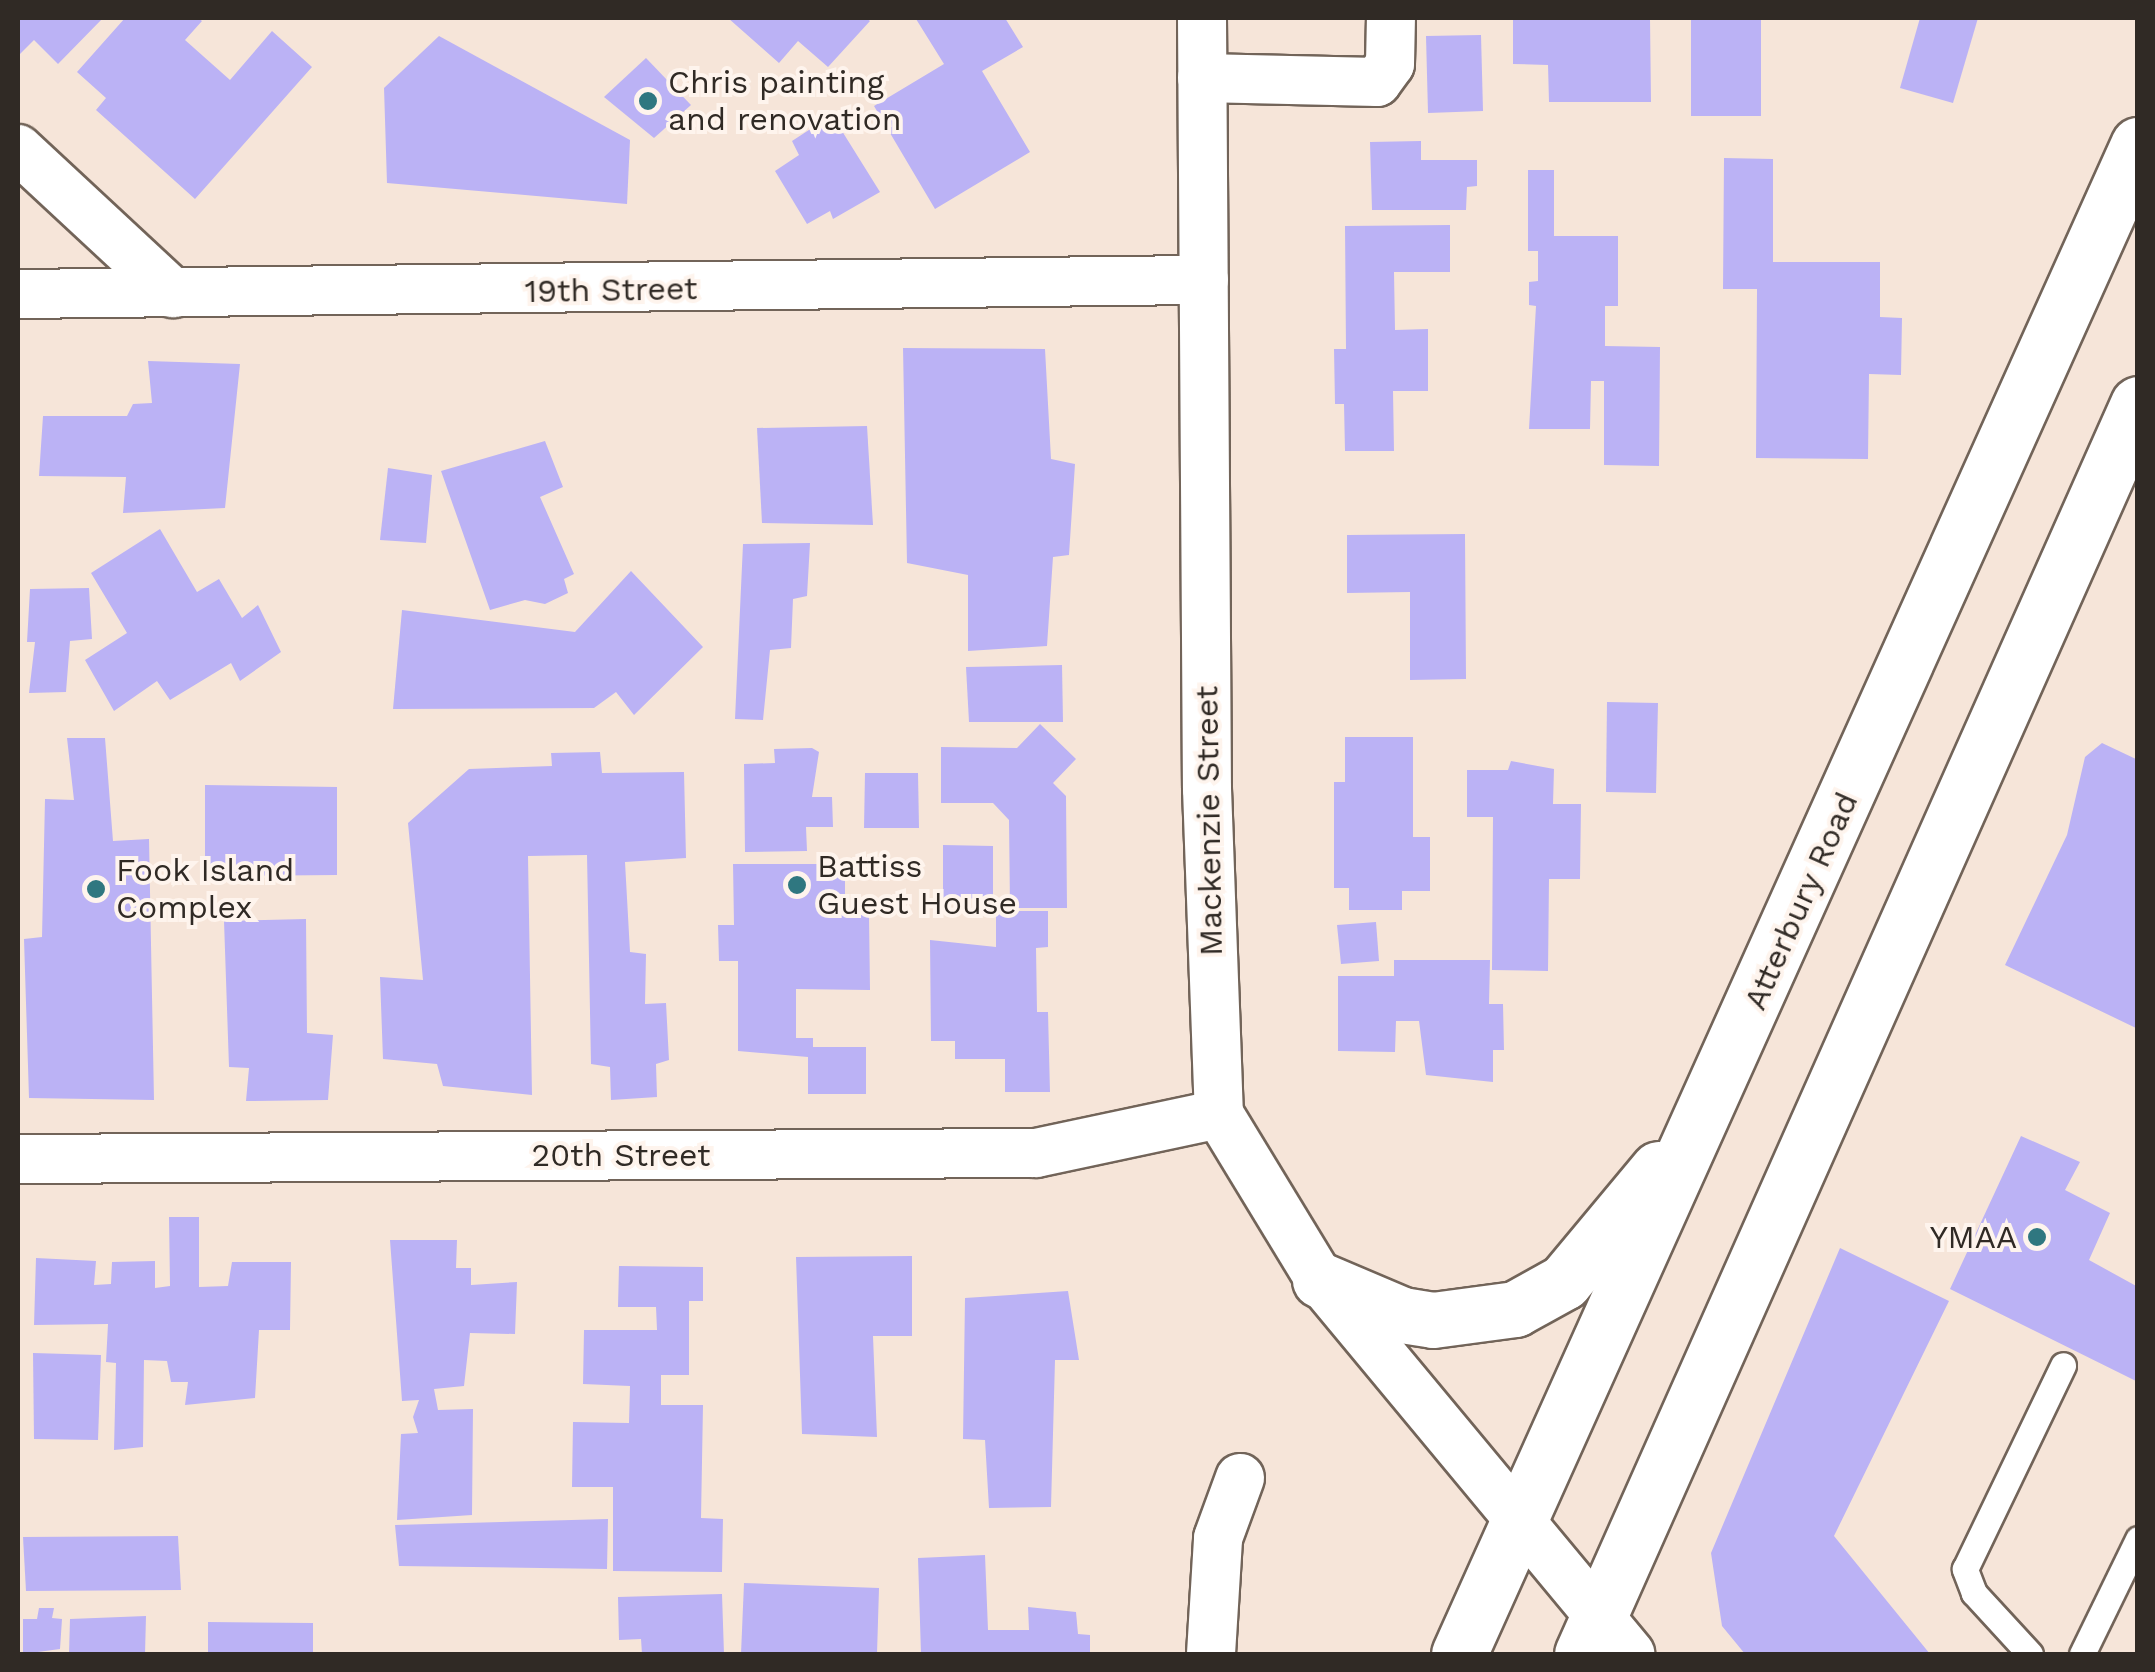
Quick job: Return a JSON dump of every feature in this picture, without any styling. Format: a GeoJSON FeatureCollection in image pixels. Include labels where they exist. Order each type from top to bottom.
{"type":"FeatureCollection","features":[{"type":"Feature","properties":{"kind":"main road","name":"Atterbury Road"},"geometry":{"type":"LineString","coordinates":[[1460,1654],[2138,145]]}},
{"type":"Feature","properties":{"kind":"main road"},"geometry":{"type":"LineString","coordinates":[[1604,1642],[2138,404]]}},
{"type":"Feature","properties":{"kind":"main road"},"geometry":{"type":"LineString","coordinates":[[1320,1280],[1402,1315],[1433,1320],[1516,1310],[1564,1282],[1598,1244],[1649,1182],[1732,1053]]}},
{"type":"Feature","properties":{"kind":"street","name":"Mackenzie Street"},"geometry":{"type":"LineString","coordinates":[[1202,18],[1208,808],[1220,1114],[1320,1280],[1518,1526],[1604,1642]]}},
{"type":"Feature","properties":{"kind":"street"},"geometry":{"type":"LineString","coordinates":[[1202,78],[1377,82],[1390,64],[1391,18]]}},
{"type":"Feature","properties":{"kind":"street"},"geometry":{"type":"LineString","coordinates":[[18,148],[173,293]]}},
{"type":"Feature","properties":{"kind":"street","name":"19th Street"},"geometry":{"type":"LineString","coordinates":[[18,294],[1204,280]]}},
{"type":"Feature","properties":{"kind":"street","name":"20th Street"},"geometry":{"type":"LineString","coordinates":[[18,1159],[1036,1154],[1220,1114]]}},
{"type":"Feature","properties":{"kind":"street"},"geometry":{"type":"LineString","coordinates":[[1211,1654],[1218,1538],[1240,1478]]}},
{"type":"Feature","properties":{"kind":"lane"},"geometry":{"type":"LineString","coordinates":[[2030,1654],[1974,1594],[1965,1569],[2063,1365]]}},
{"type":"Feature","properties":{"kind":"lane"},"geometry":{"type":"LineString","coordinates":[[2082,1654],[2138,1539]]}},
{"type":"Feature","properties":{"kind":"building"},"geometry":{"type":"Polygon","coordinates":[[[18,18],[103,18],[58,64],[34,40],[18,56],[18,18]]]}},
{"type":"Feature","properties":{"kind":"building"},"geometry":{"type":"Polygon","coordinates":[[[125,18],[198,18],[202,21],[185,40],[230,80],[272,31],[312,67],[195,199],[96,110],[106,98],[77,72],[125,18]]]}},
{"type":"Feature","properties":{"kind":"building"},"geometry":{"type":"Polygon","coordinates":[[[728,18],[870,21],[828,67],[798,41],[779,63],[728,18]]]}},
{"type":"Feature","properties":{"kind":"building"},"geometry":{"type":"Polygon","coordinates":[[[1005,18],[1023,47],[982,71],[1030,152],[935,209],[874,106],[944,64],[916,19],[1005,18]]]}},
{"type":"Feature","properties":{"kind":"building"},"geometry":{"type":"Polygon","coordinates":[[[1650,18],[1651,102],[1549,102],[1548,65],[1513,64],[1513,20],[1650,18]]]}},
{"type":"Feature","properties":{"kind":"building"},"geometry":{"type":"Polygon","coordinates":[[[1691,18],[1761,18],[1761,116],[1691,116],[1691,18]]]}},
{"type":"Feature","properties":{"kind":"building"},"geometry":{"type":"Polygon","coordinates":[[[1920,18],[1978,18],[1953,103],[1900,88],[1920,18]]]}},
{"type":"Feature","properties":{"kind":"building"},"geometry":{"type":"Polygon","coordinates":[[[1481,35],[1483,111],[1428,113],[1426,36],[1481,35]]]}},
{"type":"Feature","properties":{"kind":"building"},"geometry":{"type":"Polygon","coordinates":[[[439,36],[630,140],[627,204],[387,183],[384,88],[439,36]]]}},
{"type":"Feature","properties":{"kind":"building","name":"Chris painting and renovation"},"geometry":{"type":"Polygon","coordinates":[[[646,58],[691,105],[654,138],[604,97],[646,58]]]}},
{"type":"Feature","properties":{"kind":"building"},"geometry":{"type":"Polygon","coordinates":[[[832,115],[880,192],[833,219],[830,211],[807,224],[775,171],[799,155],[792,141],[832,115]]]}},
{"type":"Feature","properties":{"kind":"building"},"geometry":{"type":"Polygon","coordinates":[[[1421,141],[1421,160],[1477,160],[1477,186],[1467,187],[1466,210],[1372,210],[1370,142],[1421,141]]]}},
{"type":"Feature","properties":{"kind":"building"},"geometry":{"type":"Polygon","coordinates":[[[1724,158],[1773,159],[1773,262],[1880,262],[1880,317],[1902,318],[1901,375],[1869,374],[1868,459],[1756,458],[1757,289],[1723,289],[1724,158]]]}},
{"type":"Feature","properties":{"kind":"building"},"geometry":{"type":"Polygon","coordinates":[[[1528,170],[1554,170],[1554,236],[1618,236],[1618,306],[1605,306],[1605,346],[1660,347],[1659,466],[1604,465],[1604,381],[1591,381],[1590,429],[1529,429],[1536,306],[1529,305],[1529,282],[1538,281],[1538,251],[1528,251],[1528,170]]]}},
{"type":"Feature","properties":{"kind":"building"},"geometry":{"type":"Polygon","coordinates":[[[1450,225],[1450,272],[1394,272],[1395,330],[1428,329],[1428,391],[1393,391],[1394,451],[1345,451],[1344,404],[1335,404],[1334,349],[1346,349],[1345,226],[1450,225]]]}},
{"type":"Feature","properties":{"kind":"building"},"geometry":{"type":"Polygon","coordinates":[[[903,348],[1045,349],[1051,459],[1075,464],[1069,555],[1053,557],[1047,646],[968,651],[968,575],[907,563],[903,348]]]}},
{"type":"Feature","properties":{"kind":"building"},"geometry":{"type":"Polygon","coordinates":[[[148,361],[240,364],[225,508],[123,513],[126,477],[39,476],[43,416],[127,416],[133,404],[152,403],[148,361]]]}},
{"type":"Feature","properties":{"kind":"building"},"geometry":{"type":"Polygon","coordinates":[[[867,426],[873,525],[762,523],[757,428],[867,426]]]}},
{"type":"Feature","properties":{"kind":"building"},"geometry":{"type":"Polygon","coordinates":[[[545,441],[563,487],[540,497],[574,574],[564,579],[568,593],[545,604],[525,600],[490,610],[441,471],[545,441]]]}},
{"type":"Feature","properties":{"kind":"building"},"geometry":{"type":"Polygon","coordinates":[[[388,468],[432,475],[426,543],[380,540],[388,468]]]}},
{"type":"Feature","properties":{"kind":"building"},"geometry":{"type":"Polygon","coordinates":[[[160,529],[197,592],[219,579],[242,618],[258,605],[281,652],[240,681],[231,663],[170,700],[157,681],[114,711],[85,660],[127,633],[91,573],[160,529]]]}},
{"type":"Feature","properties":{"kind":"building"},"geometry":{"type":"Polygon","coordinates":[[[1465,534],[1466,679],[1410,680],[1410,592],[1347,593],[1347,535],[1465,534]]]}},
{"type":"Feature","properties":{"kind":"building"},"geometry":{"type":"Polygon","coordinates":[[[810,543],[807,596],[793,599],[791,648],[770,650],[763,720],[735,719],[743,544],[810,543]]]}},
{"type":"Feature","properties":{"kind":"building"},"geometry":{"type":"Polygon","coordinates":[[[631,571],[703,647],[634,715],[616,692],[594,708],[393,709],[402,610],[575,632],[631,571]]]}},
{"type":"Feature","properties":{"kind":"building"},"geometry":{"type":"Polygon","coordinates":[[[89,588],[92,639],[70,641],[66,692],[29,693],[35,642],[27,642],[30,589],[89,588]]]}},
{"type":"Feature","properties":{"kind":"building"},"geometry":{"type":"Polygon","coordinates":[[[1062,665],[1063,722],[969,722],[966,667],[1062,665]]]}},
{"type":"Feature","properties":{"kind":"building"},"geometry":{"type":"Polygon","coordinates":[[[1607,702],[1658,703],[1656,793],[1606,792],[1607,702]]]}},
{"type":"Feature","properties":{"kind":"building"},"geometry":{"type":"Polygon","coordinates":[[[1040,724],[1076,759],[1053,783],[1066,796],[1067,908],[1010,908],[1009,820],[993,803],[941,803],[941,747],[1017,748],[1040,724]]]}},
{"type":"Feature","properties":{"kind":"building"},"geometry":{"type":"Polygon","coordinates":[[[1345,737],[1413,737],[1413,837],[1430,837],[1430,891],[1402,891],[1402,910],[1349,910],[1349,888],[1334,888],[1334,782],[1345,782],[1345,737]]]}},
{"type":"Feature","properties":{"kind":"building","name":"Fook Island Complex"},"geometry":{"type":"Polygon","coordinates":[[[67,738],[105,738],[113,841],[149,839],[154,1100],[29,1098],[24,939],[42,937],[45,799],[74,800],[67,738]]]}},
{"type":"Feature","properties":{"kind":"building"},"geometry":{"type":"Polygon","coordinates":[[[2102,743],[2138,760],[2138,1029],[2005,965],[2067,835],[2085,757],[2102,743]]]}},
{"type":"Feature","properties":{"kind":"building"},"geometry":{"type":"Polygon","coordinates":[[[812,748],[819,752],[812,797],[832,797],[833,827],[806,827],[807,851],[745,852],[744,764],[775,763],[774,749],[812,748]]]}},
{"type":"Feature","properties":{"kind":"building"},"geometry":{"type":"Polygon","coordinates":[[[600,752],[602,773],[684,772],[686,858],[625,862],[630,952],[646,954],[645,1004],[666,1003],[669,1060],[656,1064],[657,1097],[611,1100],[610,1067],[591,1064],[587,855],[528,856],[532,1095],[443,1086],[437,1064],[383,1059],[380,977],[423,980],[408,823],[469,769],[552,766],[551,753],[600,752]]]}},
{"type":"Feature","properties":{"kind":"building"},"geometry":{"type":"Polygon","coordinates":[[[1511,761],[1554,769],[1553,804],[1581,804],[1580,879],[1549,879],[1548,971],[1492,970],[1493,817],[1467,817],[1467,770],[1508,770],[1511,761]]]}},
{"type":"Feature","properties":{"kind":"building"},"geometry":{"type":"Polygon","coordinates":[[[865,773],[918,773],[919,828],[864,828],[865,773]]]}},
{"type":"Feature","properties":{"kind":"building"},"geometry":{"type":"Polygon","coordinates":[[[205,785],[337,787],[337,875],[205,876],[205,785]]]}},
{"type":"Feature","properties":{"kind":"building"},"geometry":{"type":"Polygon","coordinates":[[[943,845],[993,846],[993,898],[943,899],[943,845]]]}},
{"type":"Feature","properties":{"kind":"building"},"geometry":{"type":"Polygon","coordinates":[[[733,864],[845,864],[845,915],[869,915],[870,990],[796,989],[796,1038],[813,1038],[813,1047],[866,1047],[866,1094],[808,1094],[808,1057],[738,1051],[738,961],[719,961],[718,925],[734,925],[733,864]]]}},
{"type":"Feature","properties":{"kind":"building"},"geometry":{"type":"Polygon","coordinates":[[[996,911],[1048,911],[1048,947],[1036,948],[1037,1012],[1048,1012],[1050,1092],[1005,1092],[1005,1059],[955,1059],[955,1041],[931,1041],[930,940],[996,947],[996,911]]]}},
{"type":"Feature","properties":{"kind":"building"},"geometry":{"type":"Polygon","coordinates":[[[306,919],[307,1033],[333,1035],[328,1100],[246,1101],[249,1068],[229,1067],[224,921],[306,919]]]}},
{"type":"Feature","properties":{"kind":"building"},"geometry":{"type":"Polygon","coordinates":[[[1376,922],[1379,961],[1341,964],[1337,925],[1376,922]]]}},
{"type":"Feature","properties":{"kind":"building"},"geometry":{"type":"Polygon","coordinates":[[[1394,960],[1490,960],[1489,1004],[1503,1004],[1504,1050],[1493,1050],[1493,1082],[1426,1075],[1419,1021],[1396,1021],[1395,1052],[1338,1051],[1338,976],[1394,976],[1394,960]]]}},
{"type":"Feature","properties":{"kind":"building","name":"YMAA"},"geometry":{"type":"Polygon","coordinates":[[[2021,1136],[2080,1162],[2065,1190],[2110,1213],[2089,1260],[2138,1287],[2138,1382],[1950,1289],[2021,1136]]]}},
{"type":"Feature","properties":{"kind":"building"},"geometry":{"type":"Polygon","coordinates":[[[169,1217],[199,1217],[199,1287],[228,1286],[232,1262],[291,1262],[290,1330],[259,1330],[255,1398],[185,1405],[188,1382],[171,1382],[167,1361],[144,1360],[143,1447],[114,1450],[116,1363],[106,1362],[108,1324],[34,1325],[36,1258],[96,1261],[94,1285],[111,1284],[112,1262],[155,1261],[155,1288],[170,1286],[169,1217]]]}},
{"type":"Feature","properties":{"kind":"building"},"geometry":{"type":"Polygon","coordinates":[[[390,1240],[457,1240],[456,1268],[471,1268],[471,1285],[517,1282],[515,1334],[470,1333],[464,1386],[434,1389],[438,1410],[473,1409],[472,1515],[397,1520],[401,1434],[418,1433],[413,1417],[419,1400],[402,1401],[390,1240]]]}},
{"type":"Feature","properties":{"kind":"building"},"geometry":{"type":"Polygon","coordinates":[[[1840,1248],[1949,1301],[1834,1536],[1930,1654],[1745,1654],[1722,1626],[1711,1553],[1840,1248]]]}},
{"type":"Feature","properties":{"kind":"building"},"geometry":{"type":"Polygon","coordinates":[[[912,1256],[912,1336],[873,1336],[877,1437],[802,1434],[796,1257],[912,1256]]]}},
{"type":"Feature","properties":{"kind":"building"},"geometry":{"type":"Polygon","coordinates":[[[619,1266],[703,1267],[703,1301],[689,1301],[689,1375],[661,1375],[661,1405],[703,1405],[701,1518],[723,1519],[722,1572],[613,1571],[613,1487],[572,1487],[573,1422],[629,1423],[630,1386],[583,1384],[584,1330],[657,1330],[656,1307],[618,1307],[619,1266]]]}},
{"type":"Feature","properties":{"kind":"building"},"geometry":{"type":"Polygon","coordinates":[[[1068,1291],[1079,1360],[1055,1360],[1051,1507],[989,1508],[985,1440],[963,1439],[965,1298],[1068,1291]]]}},
{"type":"Feature","properties":{"kind":"building"},"geometry":{"type":"Polygon","coordinates":[[[33,1353],[101,1355],[98,1440],[34,1439],[33,1353]]]}},
{"type":"Feature","properties":{"kind":"building"},"geometry":{"type":"Polygon","coordinates":[[[608,1519],[607,1569],[399,1566],[395,1525],[608,1519]]]}},
{"type":"Feature","properties":{"kind":"building"},"geometry":{"type":"Polygon","coordinates":[[[178,1536],[181,1590],[26,1591],[23,1537],[178,1536]]]}},
{"type":"Feature","properties":{"kind":"building"},"geometry":{"type":"Polygon","coordinates":[[[985,1555],[988,1630],[1029,1630],[1028,1607],[1076,1612],[1078,1634],[1090,1635],[1090,1654],[921,1654],[918,1558],[985,1555]]]}},
{"type":"Feature","properties":{"kind":"building"},"geometry":{"type":"Polygon","coordinates":[[[744,1583],[879,1588],[877,1654],[741,1654],[744,1583]]]}},
{"type":"Feature","properties":{"kind":"building"},"geometry":{"type":"Polygon","coordinates":[[[722,1594],[724,1654],[642,1654],[641,1639],[619,1640],[618,1597],[722,1594]]]}},
{"type":"Feature","properties":{"kind":"building"},"geometry":{"type":"Polygon","coordinates":[[[39,1608],[54,1608],[52,1618],[62,1619],[60,1649],[23,1654],[23,1619],[37,1619],[39,1608]]]}},
{"type":"Feature","properties":{"kind":"building"},"geometry":{"type":"Polygon","coordinates":[[[146,1616],[145,1654],[69,1654],[70,1619],[146,1616]]]}},
{"type":"Feature","properties":{"kind":"building"},"geometry":{"type":"Polygon","coordinates":[[[208,1622],[313,1623],[313,1654],[208,1654],[208,1622]]]}},
{"type":"Feature","properties":{"kind":"place","name":"Chris painting and renovation"},"geometry":{"type":"Point","coordinates":[648,101]}},
{"type":"Feature","properties":{"kind":"place","name":"Battiss Guest House"},"geometry":{"type":"Point","coordinates":[797,885]}},
{"type":"Feature","properties":{"kind":"place","name":"Fook Island Complex"},"geometry":{"type":"Point","coordinates":[96,889]}},
{"type":"Feature","properties":{"kind":"place","name":"YMAA"},"geometry":{"type":"Point","coordinates":[2037,1237]}}]}
